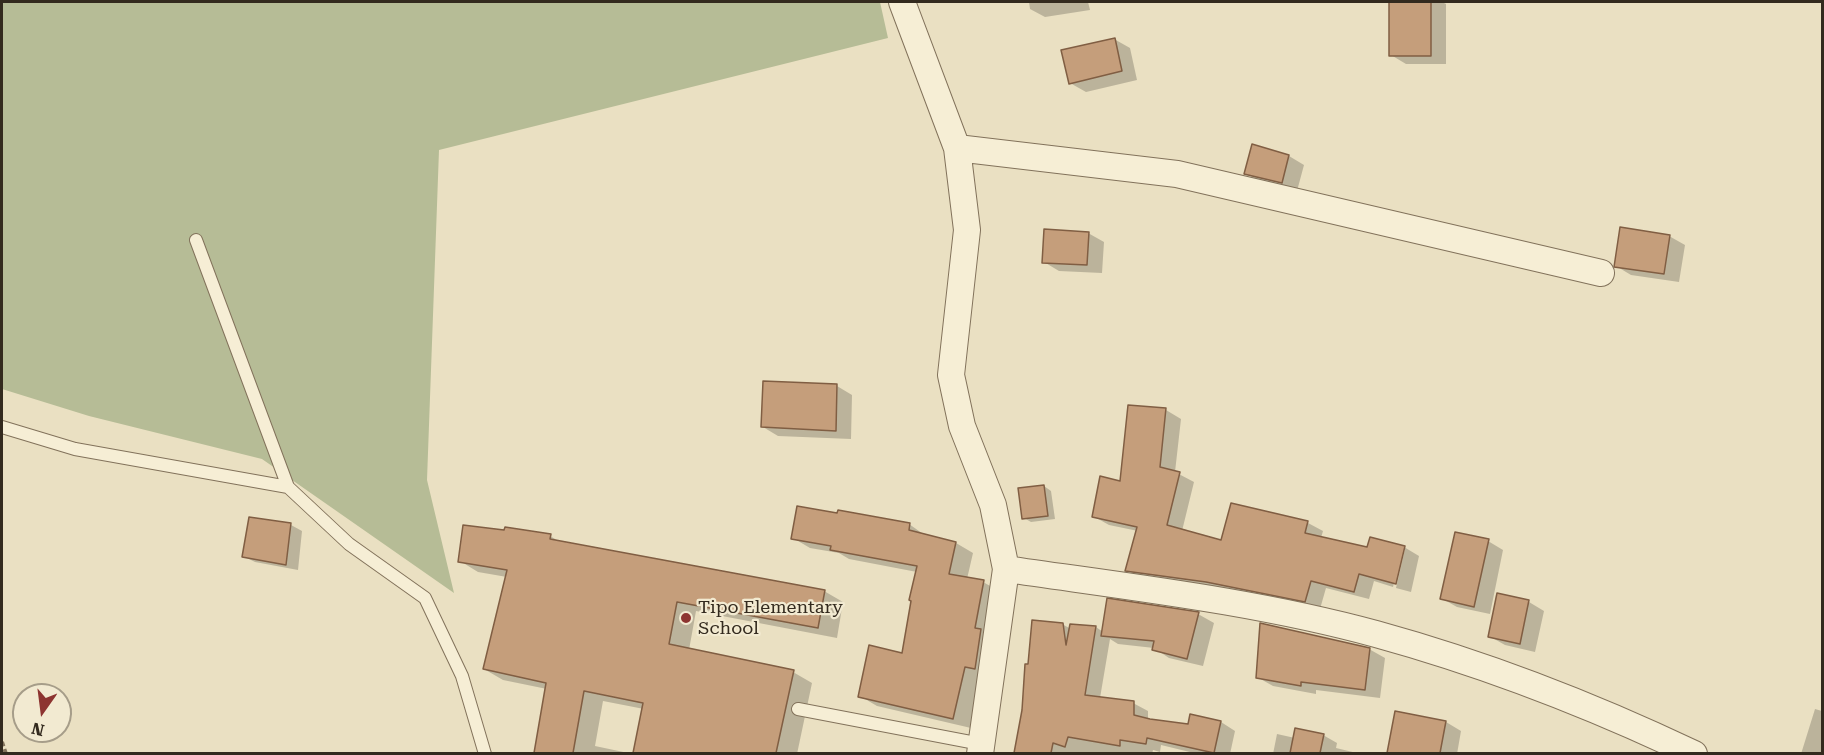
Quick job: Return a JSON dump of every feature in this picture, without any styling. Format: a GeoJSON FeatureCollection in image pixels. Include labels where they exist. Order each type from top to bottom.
{"type":"FeatureCollection","features":[{"type":"Feature","properties":{"kind":"street"},"geometry":{"type":"LineString","coordinates":[[902,2],[957,148],[967,230],[951,375],[962,426],[993,505],[1006,569],[981,749]]}},
{"type":"Feature","properties":{"kind":"street"},"geometry":{"type":"LineString","coordinates":[[957,148],[1177,174],[1601,273]]}},
{"type":"Feature","properties":{"kind":"street"},"geometry":{"type":"LineString","coordinates":[[1006,569],[1259,608],[1375,634],[1468,662],[1571,699],[1694,753]]}},
{"type":"Feature","properties":{"kind":"lane"},"geometry":{"type":"LineString","coordinates":[[196,240],[288,487],[349,544],[425,598],[462,676],[485,753]]}},
{"type":"Feature","properties":{"kind":"lane"},"geometry":{"type":"LineString","coordinates":[[2,427],[75,449],[288,487]]}},
{"type":"Feature","properties":{"kind":"lane"},"geometry":{"type":"LineString","coordinates":[[798,709],[981,749]]}},
{"type":"Feature","properties":{"kind":"path"},"geometry":{"type":"LineString","coordinates":[[2,742],[6,753]]}},
{"type":"Feature","properties":{"kind":"green space"},"geometry":{"type":"Polygon","coordinates":[[[2,2],[880,2],[888,38],[439,150],[427,480],[454,593],[262,459],[89,416],[2,389],[2,2]]]}},
{"type":"Feature","properties":{"kind":"building"},"geometry":{"type":"Polygon","coordinates":[[[1389,2],[1431,2],[1431,56],[1389,56],[1389,2]]]}},
{"type":"Feature","properties":{"kind":"building"},"geometry":{"type":"Polygon","coordinates":[[[1115,38],[1122,71],[1069,84],[1061,50],[1115,38]]]}},
{"type":"Feature","properties":{"kind":"building"},"geometry":{"type":"Polygon","coordinates":[[[1252,144],[1289,155],[1282,183],[1244,174],[1252,144]]]}},
{"type":"Feature","properties":{"kind":"building"},"geometry":{"type":"Polygon","coordinates":[[[1620,227],[1670,235],[1664,274],[1614,267],[1620,227]]]}},
{"type":"Feature","properties":{"kind":"building"},"geometry":{"type":"Polygon","coordinates":[[[1044,229],[1089,232],[1087,265],[1042,263],[1044,229]]]}},
{"type":"Feature","properties":{"kind":"building"},"geometry":{"type":"Polygon","coordinates":[[[763,381],[837,384],[836,431],[761,427],[763,381]]]}},
{"type":"Feature","properties":{"kind":"building"},"geometry":{"type":"Polygon","coordinates":[[[1128,405],[1166,408],[1160,467],[1180,472],[1167,525],[1221,540],[1231,503],[1308,521],[1305,533],[1367,547],[1370,537],[1405,546],[1396,584],[1359,574],[1354,592],[1311,581],[1305,602],[1206,582],[1125,571],[1137,527],[1092,517],[1100,476],[1120,481],[1128,405]]]}},
{"type":"Feature","properties":{"kind":"building"},"geometry":{"type":"Polygon","coordinates":[[[1044,485],[1048,516],[1022,519],[1018,488],[1044,485]]]}},
{"type":"Feature","properties":{"kind":"building"},"geometry":{"type":"Polygon","coordinates":[[[797,506],[837,513],[838,510],[910,523],[909,530],[956,542],[949,574],[984,580],[975,628],[981,629],[975,669],[965,667],[953,719],[858,697],[869,645],[902,653],[911,601],[909,600],[917,566],[830,550],[831,546],[791,539],[797,506]]]}},
{"type":"Feature","properties":{"kind":"building"},"geometry":{"type":"Polygon","coordinates":[[[249,517],[291,523],[286,565],[242,557],[249,517]]]}},
{"type":"Feature","properties":{"kind":"building"},"geometry":{"type":"Polygon","coordinates":[[[463,525],[504,530],[505,527],[551,534],[550,539],[825,590],[818,628],[677,602],[669,644],[794,670],[776,753],[633,753],[643,703],[584,691],[573,753],[534,753],[546,683],[483,669],[507,570],[458,562],[463,525]]]}},
{"type":"Feature","properties":{"kind":"building"},"geometry":{"type":"Polygon","coordinates":[[[1455,532],[1489,539],[1474,607],[1440,599],[1455,532]]]}},
{"type":"Feature","properties":{"kind":"building"},"geometry":{"type":"Polygon","coordinates":[[[1497,593],[1529,600],[1520,644],[1488,637],[1497,593]]]}},
{"type":"Feature","properties":{"kind":"building"},"geometry":{"type":"Polygon","coordinates":[[[1107,598],[1199,612],[1187,659],[1152,650],[1154,641],[1101,636],[1107,598]]]}},
{"type":"Feature","properties":{"kind":"building"},"geometry":{"type":"Polygon","coordinates":[[[1032,620],[1063,623],[1066,645],[1070,624],[1096,626],[1085,695],[1134,701],[1134,715],[1150,719],[1188,724],[1190,714],[1221,721],[1214,753],[1147,738],[1146,744],[1120,740],[1120,746],[1068,737],[1065,747],[1053,743],[1051,753],[1014,753],[1022,710],[1025,664],[1028,664],[1032,620]]]}},
{"type":"Feature","properties":{"kind":"building"},"geometry":{"type":"Polygon","coordinates":[[[1260,623],[1370,648],[1365,690],[1301,682],[1301,686],[1256,678],[1260,623]]]}},
{"type":"Feature","properties":{"kind":"building"},"geometry":{"type":"Polygon","coordinates":[[[1395,711],[1446,721],[1440,753],[1387,753],[1395,711]]]}},
{"type":"Feature","properties":{"kind":"building"},"geometry":{"type":"Polygon","coordinates":[[[1295,728],[1324,734],[1320,753],[1290,753],[1295,728]]]}},
{"type":"Feature","properties":{"kind":"place","name":"Tipo Elementary School"},"geometry":{"type":"Point","coordinates":[686,618]}}]}
